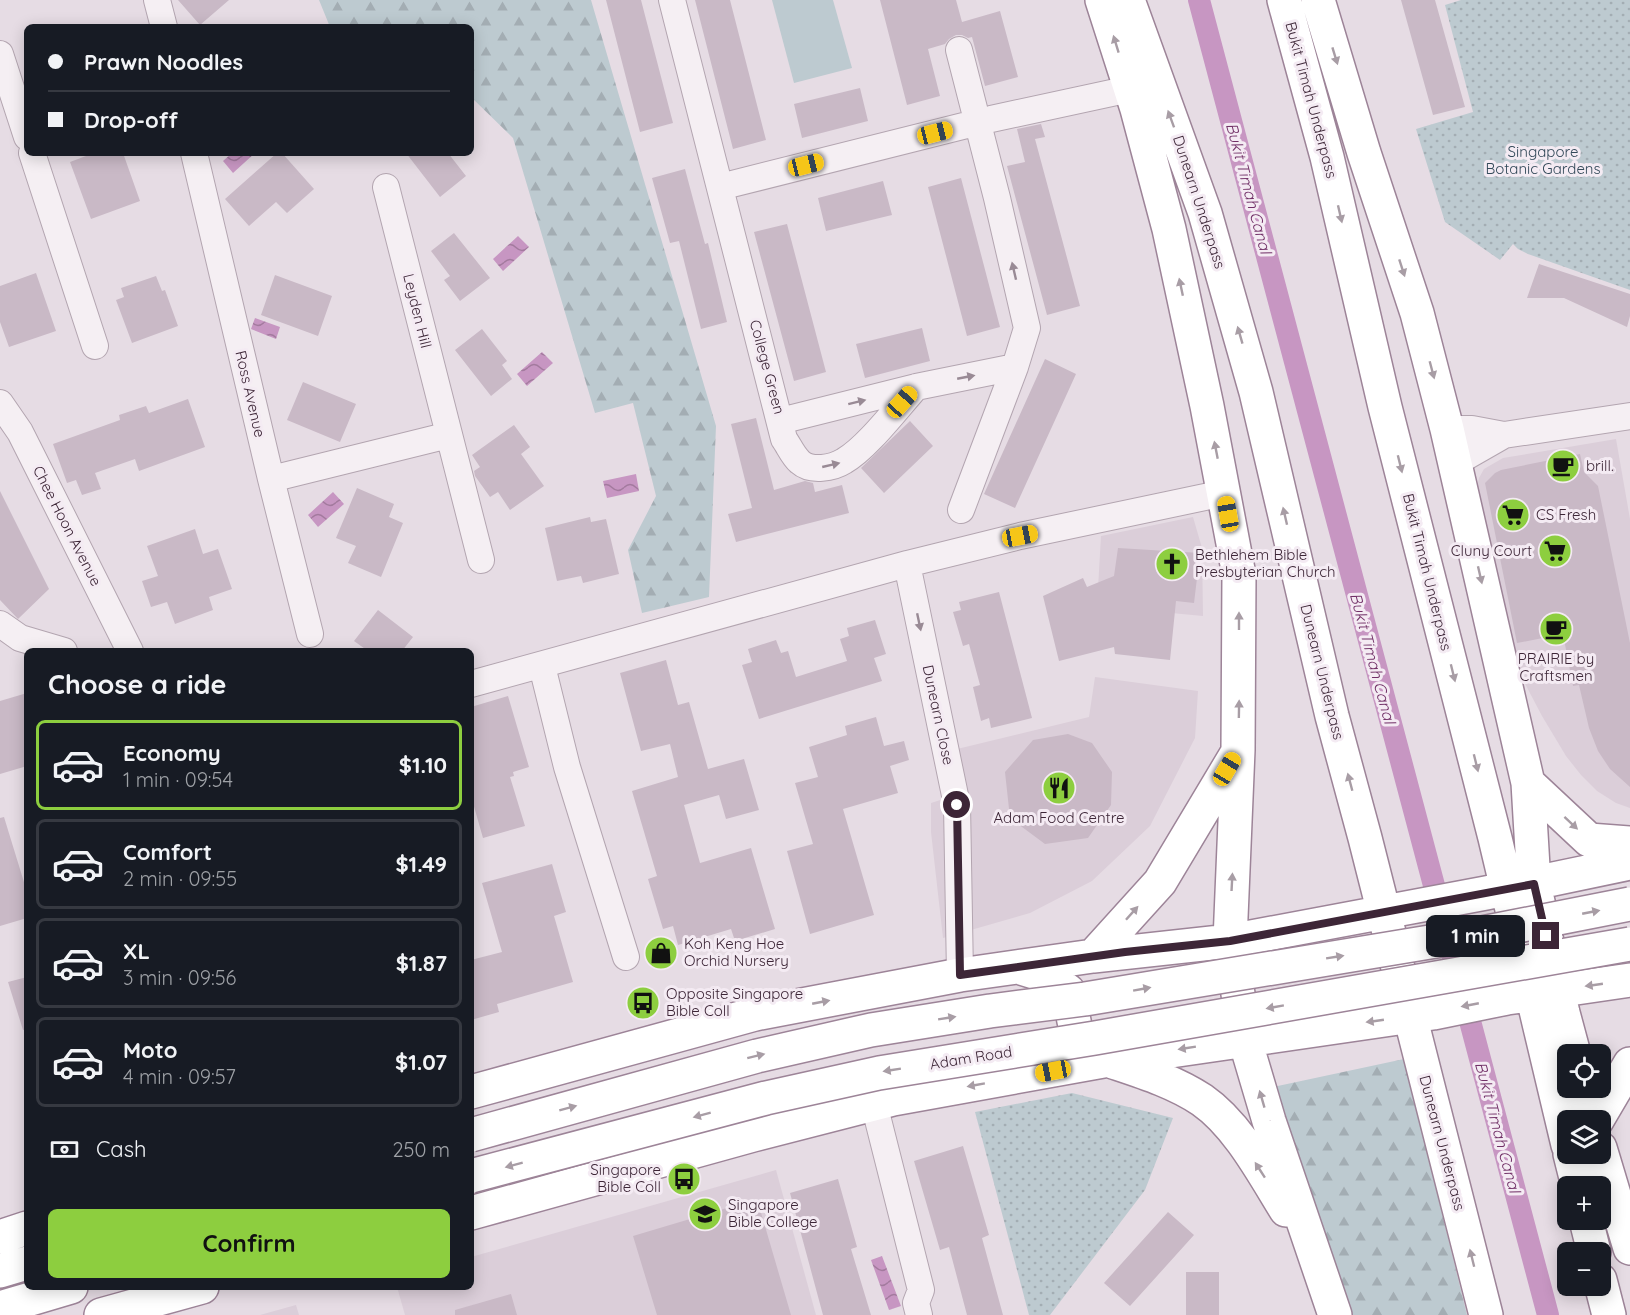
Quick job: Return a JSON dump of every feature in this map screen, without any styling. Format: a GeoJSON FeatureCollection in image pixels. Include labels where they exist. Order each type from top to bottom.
{"type":"FeatureCollection","features":[{"type":"Feature","properties":{"kind":"highway"},"geometry":{"type":"LineString","coordinates":[[1102,0],[1130,89],[1169,229],[1239,575],[1238,750],[1230,941],[1245,1040],[1269,1121],[1335,1315]]}},
{"type":"Feature","properties":{"kind":"highway","name":"Dunearn Underpass"},"geometry":{"type":"LineString","coordinates":[[1128,0],[1205,213],[1256,392],[1332,716],[1486,1315]]}},
{"type":"Feature","properties":{"kind":"highway","name":"Bukit Timah Underpass"},"geometry":{"type":"LineString","coordinates":[[1284,0],[1327,157],[1385,407],[1495,838],[1560,1110]]}},
{"type":"Feature","properties":{"kind":"highway"},"geometry":{"type":"LineString","coordinates":[[1318,0],[1364,153],[1417,313],[1448,429],[1528,783],[1534,884],[1571,1044]]}},
{"type":"Feature","properties":{"kind":"highway"},"geometry":{"type":"LineString","coordinates":[[1093,956],[1160,882],[1238,750]]}},
{"type":"Feature","properties":{"kind":"highway"},"geometry":{"type":"LineString","coordinates":[[1528,783],[1589,840],[1630,843]]}},
{"type":"Feature","properties":{"kind":"highway"},"geometry":{"type":"LineString","coordinates":[[474,1091],[755,1014],[960,975],[1093,956],[1230,941],[1534,884],[1630,863]]}},
{"type":"Feature","properties":{"kind":"highway"},"geometry":{"type":"LineString","coordinates":[[474,1134],[757,1056],[872,1030],[990,1011],[1085,999],[1472,935],[1630,904]]}},
{"type":"Feature","properties":{"kind":"highway","name":"Adam Road"},"geometry":{"type":"LineString","coordinates":[[474,1175],[766,1098],[879,1073],[1095,1038],[1630,944]]}},
{"type":"Feature","properties":{"kind":"highway"},"geometry":{"type":"LineString","coordinates":[[1018,967],[1047,976],[1068,991],[1076,1031],[1057,1060],[1034,1075]]}},
{"type":"Feature","properties":{"kind":"highway"},"geometry":{"type":"LineString","coordinates":[[474,1212],[753,1135],[876,1112],[893,1099],[1109,1060],[1433,1013],[1508,998],[1630,980]]}},
{"type":"Feature","properties":{"kind":"highway"},"geometry":{"type":"LineString","coordinates":[[1109,1060],[1154,1076],[1203,1101],[1234,1130],[1314,1254]]}},
{"type":"Feature","properties":{"kind":"highway"},"geometry":{"type":"LineString","coordinates":[[1601,1110],[1630,1064]]}},
{"type":"Feature","properties":{"kind":"highway"},"geometry":{"type":"LineString","coordinates":[[1605,1164],[1629,1244]]}},
{"type":"Feature","properties":{"kind":"highway"},"geometry":{"type":"LineString","coordinates":[[0,1237],[24,1229]]}},
{"type":"Feature","properties":{"kind":"highway"},"geometry":{"type":"LineString","coordinates":[[0,1271],[24,1264]]}},
{"type":"Feature","properties":{"kind":"highway"},"geometry":{"type":"LineString","coordinates":[[0,1308],[61,1290]]}},
{"type":"Feature","properties":{"kind":"highway"},"geometry":{"type":"LineString","coordinates":[[101,1315],[191,1290]]}},
{"type":"Feature","properties":{"kind":"highway"},"geometry":{"type":"LineString","coordinates":[[1604,1296],[1609,1315]]}},
{"type":"Feature","properties":{"kind":"street"},"geometry":{"type":"LineString","coordinates":[[157,0],[163,24]]}},
{"type":"Feature","properties":{"kind":"street","name":"College Green"},"geometry":{"type":"LineString","coordinates":[[672,0],[780,421],[916,387],[1015,367]]}},
{"type":"Feature","properties":{"kind":"street"},"geometry":{"type":"LineString","coordinates":[[959,50],[1027,328],[1015,367],[961,510]]}},
{"type":"Feature","properties":{"kind":"street"},"geometry":{"type":"LineString","coordinates":[[0,54],[24,128]]}},
{"type":"Feature","properties":{"kind":"street"},"geometry":{"type":"LineString","coordinates":[[720,187],[978,123],[1130,89]]}},
{"type":"Feature","properties":{"kind":"street"},"geometry":{"type":"LineString","coordinates":[[33,156],[95,346]]}},
{"type":"Feature","properties":{"kind":"street","name":"Ross Avenue"},"geometry":{"type":"LineString","coordinates":[[195,156],[310,634]]}},
{"type":"Feature","properties":{"kind":"street","name":"Leyden Hill"},"geometry":{"type":"LineString","coordinates":[[386,187],[481,560]]}},
{"type":"Feature","properties":{"kind":"street"},"geometry":{"type":"LineString","coordinates":[[780,421],[784,439],[799,462],[815,469],[831,466],[843,462],[863,446],[916,387]]}},
{"type":"Feature","properties":{"kind":"street","name":"Chee Hoon Avenue"},"geometry":{"type":"LineString","coordinates":[[0,403],[20,432],[128,648]]}},
{"type":"Feature","properties":{"kind":"street"},"geometry":{"type":"LineString","coordinates":[[1448,429],[1472,429],[1504,435],[1630,416]]}},
{"type":"Feature","properties":{"kind":"street"},"geometry":{"type":"LineString","coordinates":[[271,479],[449,435]]}},
{"type":"Feature","properties":{"kind":"street"},"geometry":{"type":"LineString","coordinates":[[1455,463],[1504,435]]}},
{"type":"Feature","properties":{"kind":"street"},"geometry":{"type":"LineString","coordinates":[[474,683],[907,564],[1020,536],[1224,493]]}},
{"type":"Feature","properties":{"kind":"street","name":"Dunearn Close"},"geometry":{"type":"LineString","coordinates":[[907,564],[957,805],[960,975]]}},
{"type":"Feature","properties":{"kind":"street"},"geometry":{"type":"LineString","coordinates":[[0,624],[20,638],[54,648]]}},
{"type":"Feature","properties":{"kind":"street"},"geometry":{"type":"LineString","coordinates":[[542,666],[567,767],[626,957]]}},
{"type":"Feature","properties":{"kind":"street"},"geometry":{"type":"LineString","coordinates":[[876,1112],[921,1290],[916,1303],[919,1315]]}},
{"type":"Feature","properties":{"kind":"shaded area"},"geometry":{"type":"Polygon","coordinates":[[[1616,439],[1630,519],[1630,808],[1616,803],[1597,791],[1581,775],[1566,756],[1520,674],[1477,486],[1484,469],[1503,458],[1616,439]]]}},
{"type":"Feature","properties":{"kind":"shaded area"},"geometry":{"type":"Polygon","coordinates":[[[1193,517],[1202,548],[1203,616],[1097,606],[1101,536],[1193,517]]]}},
{"type":"Feature","properties":{"kind":"shaded area","name":"Adam Food Centre"},"geometry":{"type":"Polygon","coordinates":[[[1095,677],[1198,691],[1195,738],[1150,826],[1092,881],[1030,913],[943,938],[931,832],[931,803],[962,793],[953,750],[1089,717],[1095,677]]]}},
{"type":"Feature","properties":{"kind":"shaded area","name":"Singapore Bible College"},"geometry":{"type":"Polygon","coordinates":[[[776,1170],[816,1315],[405,1315],[398,1290],[474,1290],[474,1256],[776,1170]]]}},
{"type":"Feature","properties":{"kind":"shaded area"},"geometry":{"type":"Polygon","coordinates":[[[296,1305],[299,1315],[260,1315],[296,1305]]]}},
{"type":"Feature","properties":{"kind":"green space"},"geometry":{"type":"Polygon","coordinates":[[[319,0],[591,0],[716,426],[709,597],[642,613],[628,550],[656,496],[633,403],[595,413],[513,138],[474,100],[474,24],[329,24],[319,0]]]}},
{"type":"Feature","properties":{"kind":"green space"},"geometry":{"type":"Polygon","coordinates":[[[772,0],[833,0],[852,68],[794,83],[772,0]]]}},
{"type":"Feature","properties":{"kind":"green space","name":"Singapore Botanic Gardens"},"geometry":{"type":"Polygon","coordinates":[[[1461,0],[1630,0],[1630,290],[1528,254],[1513,244],[1500,260],[1445,222],[1416,129],[1473,112],[1445,5],[1461,0]]]}},
{"type":"Feature","properties":{"kind":"green space"},"geometry":{"type":"Polygon","coordinates":[[[1404,1059],[1467,1315],[1350,1315],[1273,1087],[1404,1059]]]}},
{"type":"Feature","properties":{"kind":"green space"},"geometry":{"type":"Polygon","coordinates":[[[1072,1093],[1173,1118],[1145,1190],[1050,1315],[1029,1315],[975,1112],[1072,1093]]]}},
{"type":"Feature","properties":{"kind":"water"},"geometry":{"type":"Polygon","coordinates":[[[229,156],[252,156],[233,173],[223,161],[229,156]]]}},
{"type":"Feature","properties":{"kind":"water"},"geometry":{"type":"Polygon","coordinates":[[[518,236],[529,247],[503,271],[493,259],[518,236]]]}},
{"type":"Feature","properties":{"kind":"water"},"geometry":{"type":"Polygon","coordinates":[[[255,318],[280,327],[276,339],[251,329],[255,318]]]}},
{"type":"Feature","properties":{"kind":"water"},"geometry":{"type":"Polygon","coordinates":[[[542,352],[553,363],[527,386],[517,374],[542,352]]]}},
{"type":"Feature","properties":{"kind":"water"},"geometry":{"type":"Polygon","coordinates":[[[636,474],[639,491],[607,498],[603,481],[636,474]]]}},
{"type":"Feature","properties":{"kind":"water"},"geometry":{"type":"Polygon","coordinates":[[[333,492],[344,504],[318,527],[308,515],[333,492]]]}},
{"type":"Feature","properties":{"kind":"water"},"geometry":{"type":"Polygon","coordinates":[[[882,1256],[901,1306],[889,1310],[871,1260],[882,1256]]]}},
{"type":"Feature","properties":{"kind":"building"},"geometry":{"type":"Polygon","coordinates":[[[178,0],[229,0],[201,24],[178,0]]]}},
{"type":"Feature","properties":{"kind":"building"},"geometry":{"type":"Polygon","coordinates":[[[606,0],[641,0],[673,123],[640,132],[606,0]]]}},
{"type":"Feature","properties":{"kind":"building"},"geometry":{"type":"Polygon","coordinates":[[[695,0],[730,0],[766,140],[733,149],[695,0]]]}},
{"type":"Feature","properties":{"kind":"building"},"geometry":{"type":"Polygon","coordinates":[[[880,0],[956,0],[962,22],[1000,11],[1018,77],[985,86],[972,37],[956,35],[945,44],[928,49],[940,96],[907,105],[880,0]]]}},
{"type":"Feature","properties":{"kind":"building"},"geometry":{"type":"Polygon","coordinates":[[[1401,0],[1435,0],[1465,107],[1433,115],[1401,0]]]}},
{"type":"Feature","properties":{"kind":"building"},"geometry":{"type":"Polygon","coordinates":[[[860,88],[868,121],[802,138],[794,104],[860,88]]]}},
{"type":"Feature","properties":{"kind":"building"},"geometry":{"type":"Polygon","coordinates":[[[1041,124],[1045,137],[1035,139],[1080,306],[1047,315],[1007,166],[1025,162],[1017,129],[1041,124]]]}},
{"type":"Feature","properties":{"kind":"building"},"geometry":{"type":"Polygon","coordinates":[[[86,156],[124,156],[140,201],[91,219],[70,162],[86,156]]]}},
{"type":"Feature","properties":{"kind":"building"},"geometry":{"type":"Polygon","coordinates":[[[274,156],[285,156],[314,189],[287,213],[276,202],[249,226],[225,199],[274,156]]]}},
{"type":"Feature","properties":{"kind":"building"},"geometry":{"type":"Polygon","coordinates":[[[408,156],[450,156],[466,176],[440,197],[408,156]]]}},
{"type":"Feature","properties":{"kind":"building"},"geometry":{"type":"Polygon","coordinates":[[[685,169],[705,244],[708,243],[727,322],[701,329],[679,241],[670,243],[652,178],[685,169]]]}},
{"type":"Feature","properties":{"kind":"building"},"geometry":{"type":"Polygon","coordinates":[[[961,178],[1000,327],[967,336],[928,187],[961,178]]]}},
{"type":"Feature","properties":{"kind":"building"},"geometry":{"type":"Polygon","coordinates":[[[883,181],[892,215],[826,231],[818,198],[883,181]]]}},
{"type":"Feature","properties":{"kind":"building"},"geometry":{"type":"Polygon","coordinates":[[[787,224],[826,372],[794,381],[754,232],[787,224]]]}},
{"type":"Feature","properties":{"kind":"building"},"geometry":{"type":"Polygon","coordinates":[[[454,233],[490,278],[460,301],[444,280],[450,276],[431,251],[454,233]]]}},
{"type":"Feature","properties":{"kind":"building"},"geometry":{"type":"Polygon","coordinates":[[[1539,264],[1630,294],[1630,316],[1627,327],[1564,298],[1527,298],[1539,264]]]}},
{"type":"Feature","properties":{"kind":"building"},"geometry":{"type":"Polygon","coordinates":[[[36,273],[56,331],[9,347],[0,322],[0,286],[36,273]]]}},
{"type":"Feature","properties":{"kind":"building"},"geometry":{"type":"Polygon","coordinates":[[[275,275],[332,296],[318,336],[261,315],[275,275]]]}},
{"type":"Feature","properties":{"kind":"building"},"geometry":{"type":"Polygon","coordinates":[[[156,276],[162,291],[165,290],[178,326],[132,343],[116,300],[124,297],[121,288],[156,276]]]}},
{"type":"Feature","properties":{"kind":"building"},"geometry":{"type":"Polygon","coordinates":[[[922,328],[930,361],[865,378],[856,344],[922,328]]]}},
{"type":"Feature","properties":{"kind":"building"},"geometry":{"type":"Polygon","coordinates":[[[482,329],[507,361],[502,365],[512,379],[491,396],[455,350],[482,329]]]}},
{"type":"Feature","properties":{"kind":"building"},"geometry":{"type":"Polygon","coordinates":[[[1045,359],[1076,374],[1015,508],[984,494],[1045,359]]]}},
{"type":"Feature","properties":{"kind":"building"},"geometry":{"type":"Polygon","coordinates":[[[303,382],[356,404],[340,442],[287,420],[303,382]]]}},
{"type":"Feature","properties":{"kind":"building"},"geometry":{"type":"Polygon","coordinates":[[[188,399],[205,447],[139,471],[135,459],[95,473],[101,489],[82,495],[76,480],[67,483],[53,444],[120,420],[119,415],[146,406],[149,413],[188,399]]]}},
{"type":"Feature","properties":{"kind":"building"},"geometry":{"type":"Polygon","coordinates":[[[756,418],[774,490],[805,481],[813,483],[815,492],[842,485],[849,513],[736,542],[728,514],[752,508],[731,424],[756,418]]]}},
{"type":"Feature","properties":{"kind":"building"},"geometry":{"type":"Polygon","coordinates":[[[910,421],[933,446],[884,493],[861,468],[910,421]]]}},
{"type":"Feature","properties":{"kind":"building"},"geometry":{"type":"Polygon","coordinates":[[[514,425],[530,447],[521,454],[544,486],[510,510],[498,492],[490,497],[475,476],[474,471],[480,467],[472,455],[514,425]]]}},
{"type":"Feature","properties":{"kind":"building","name":"Cluny Court"},"geometry":{"type":"Polygon","coordinates":[[[1580,454],[1584,472],[1598,486],[1630,643],[1630,787],[1610,769],[1598,751],[1589,728],[1579,685],[1573,686],[1563,634],[1517,643],[1485,483],[1501,470],[1580,454]]]}},
{"type":"Feature","properties":{"kind":"building"},"geometry":{"type":"Polygon","coordinates":[[[357,488],[394,504],[389,517],[403,523],[381,577],[348,563],[356,546],[336,538],[357,488]]]}},
{"type":"Feature","properties":{"kind":"building"},"geometry":{"type":"Polygon","coordinates":[[[0,491],[49,589],[18,619],[0,600],[0,491]]]}},
{"type":"Feature","properties":{"kind":"building"},"geometry":{"type":"Polygon","coordinates":[[[590,517],[591,522],[606,519],[619,574],[583,583],[581,576],[557,581],[545,528],[590,517]]]}},
{"type":"Feature","properties":{"kind":"building"},"geometry":{"type":"Polygon","coordinates":[[[195,529],[203,554],[218,549],[232,589],[209,597],[213,610],[175,624],[167,602],[151,607],[142,581],[158,576],[147,546],[195,529]]]}},
{"type":"Feature","properties":{"kind":"building"},"geometry":{"type":"Polygon","coordinates":[[[1118,548],[1200,553],[1194,603],[1176,601],[1170,660],[1115,654],[1114,647],[1059,661],[1043,596],[1083,578],[1087,587],[1114,576],[1118,548]]]}},
{"type":"Feature","properties":{"kind":"building"},"geometry":{"type":"Polygon","coordinates":[[[999,592],[1032,718],[991,728],[989,718],[981,721],[973,687],[980,685],[969,644],[963,646],[953,612],[961,610],[959,602],[999,592]]]}},
{"type":"Feature","properties":{"kind":"building"},"geometry":{"type":"Polygon","coordinates":[[[378,610],[413,637],[404,648],[364,648],[354,641],[378,610]]]}},
{"type":"Feature","properties":{"kind":"building"},"geometry":{"type":"Polygon","coordinates":[[[875,620],[886,654],[874,658],[882,681],[759,719],[742,665],[752,662],[748,649],[776,640],[781,653],[788,651],[796,677],[847,661],[840,639],[849,636],[847,628],[875,620]]]}},
{"type":"Feature","properties":{"kind":"building"},"geometry":{"type":"Polygon","coordinates":[[[666,660],[678,705],[689,702],[708,769],[744,759],[759,810],[726,819],[719,795],[684,805],[700,863],[751,848],[775,929],[735,941],[731,929],[678,945],[673,926],[663,929],[648,879],[657,876],[632,791],[678,777],[670,744],[641,751],[620,673],[666,660]]]}},
{"type":"Feature","properties":{"kind":"building"},"geometry":{"type":"Polygon","coordinates":[[[24,694],[24,767],[0,774],[0,701],[24,694]]]}},
{"type":"Feature","properties":{"kind":"building"},"geometry":{"type":"Polygon","coordinates":[[[508,696],[529,767],[513,772],[514,776],[510,777],[525,826],[483,838],[474,806],[474,706],[508,696]]]}},
{"type":"Feature","properties":{"kind":"building"},"geometry":{"type":"Polygon","coordinates":[[[876,717],[884,746],[904,741],[909,760],[890,766],[898,793],[843,809],[874,915],[810,934],[787,851],[813,844],[795,783],[818,777],[809,747],[847,735],[845,726],[876,717]]]}},
{"type":"Feature","properties":{"kind":"building","name":"Adam Food Centre"},"geometry":{"type":"Polygon","coordinates":[[[1068,734],[1092,743],[1112,772],[1111,805],[1088,838],[1045,844],[1010,818],[1005,772],[1033,740],[1068,734]]]}},
{"type":"Feature","properties":{"kind":"building"},"geometry":{"type":"Polygon","coordinates":[[[4,817],[24,882],[24,919],[0,926],[0,818],[4,817]]]}},
{"type":"Feature","properties":{"kind":"building"},"geometry":{"type":"Polygon","coordinates":[[[552,864],[566,912],[554,916],[573,982],[497,1004],[499,1012],[474,1019],[474,959],[502,952],[482,883],[552,864]]]}},
{"type":"Feature","properties":{"kind":"building"},"geometry":{"type":"Polygon","coordinates":[[[24,978],[24,1030],[23,1030],[8,982],[24,978]]]}},
{"type":"Feature","properties":{"kind":"building"},"geometry":{"type":"Polygon","coordinates":[[[963,1146],[989,1235],[982,1238],[1003,1315],[967,1315],[949,1247],[940,1250],[914,1161],[963,1146]]]}},
{"type":"Feature","properties":{"kind":"building"},"geometry":{"type":"Polygon","coordinates":[[[838,1179],[857,1247],[851,1249],[871,1315],[823,1315],[790,1193],[838,1179]]]}},
{"type":"Feature","properties":{"kind":"building"},"geometry":{"type":"Polygon","coordinates":[[[757,1199],[791,1315],[657,1315],[633,1236],[757,1199]]]}},
{"type":"Feature","properties":{"kind":"building"},"geometry":{"type":"Polygon","coordinates":[[[1168,1212],[1194,1235],[1130,1306],[1104,1283],[1168,1212]]]}},
{"type":"Feature","properties":{"kind":"building"},"geometry":{"type":"Polygon","coordinates":[[[1186,1272],[1219,1272],[1219,1315],[1186,1315],[1186,1272]]]}},
{"type":"Feature","properties":{"kind":"building"},"geometry":{"type":"Polygon","coordinates":[[[511,1294],[517,1315],[455,1315],[455,1310],[511,1294]]]}},
{"type":"Feature","properties":{"kind":"waterway","name":"Bukit Timah Canal"},"geometry":{"type":"LineString","coordinates":[[1199,0],[1548,1315]]}},
{"type":"Feature","properties":{"kind":"place","name":"brill."},"geometry":{"type":"Point","coordinates":[1563,466]}},
{"type":"Feature","properties":{"kind":"place","name":"CS Fresh"},"geometry":{"type":"Point","coordinates":[1513,515]}},
{"type":"Feature","properties":{"kind":"place","name":"Cluny Court"},"geometry":{"type":"Point","coordinates":[1555,551]}},
{"type":"Feature","properties":{"kind":"place","name":"Bethlehem Bible Presbyterian Church"},"geometry":{"type":"Point","coordinates":[1172,564]}},
{"type":"Feature","properties":{"kind":"place","name":"PRAIRIE by Craftsmen"},"geometry":{"type":"Point","coordinates":[1556,629]}},
{"type":"Feature","properties":{"kind":"place","name":"Adam Food Centre"},"geometry":{"type":"Point","coordinates":[1059,788]}},
{"type":"Feature","properties":{"kind":"place","name":"Koh Keng Hoe Orchid Nursery"},"geometry":{"type":"Point","coordinates":[661,953]}},
{"type":"Feature","properties":{"kind":"place","name":"Opposite Singapore Bible Coll"},"geometry":{"type":"Point","coordinates":[643,1003]}},
{"type":"Feature","properties":{"kind":"place","name":"Singapore Bible Coll"},"geometry":{"type":"Point","coordinates":[684,1179]}},
{"type":"Feature","properties":{"kind":"place","name":"Singapore Bible College"},"geometry":{"type":"Point","coordinates":[705,1214]}},
{"type":"Feature","properties":{"kind":"route"},"geometry":{"type":"LineString","coordinates":[[957,805],[960,975],[1125,952],[1230,941],[1534,884],[1546,936]]}}]}
